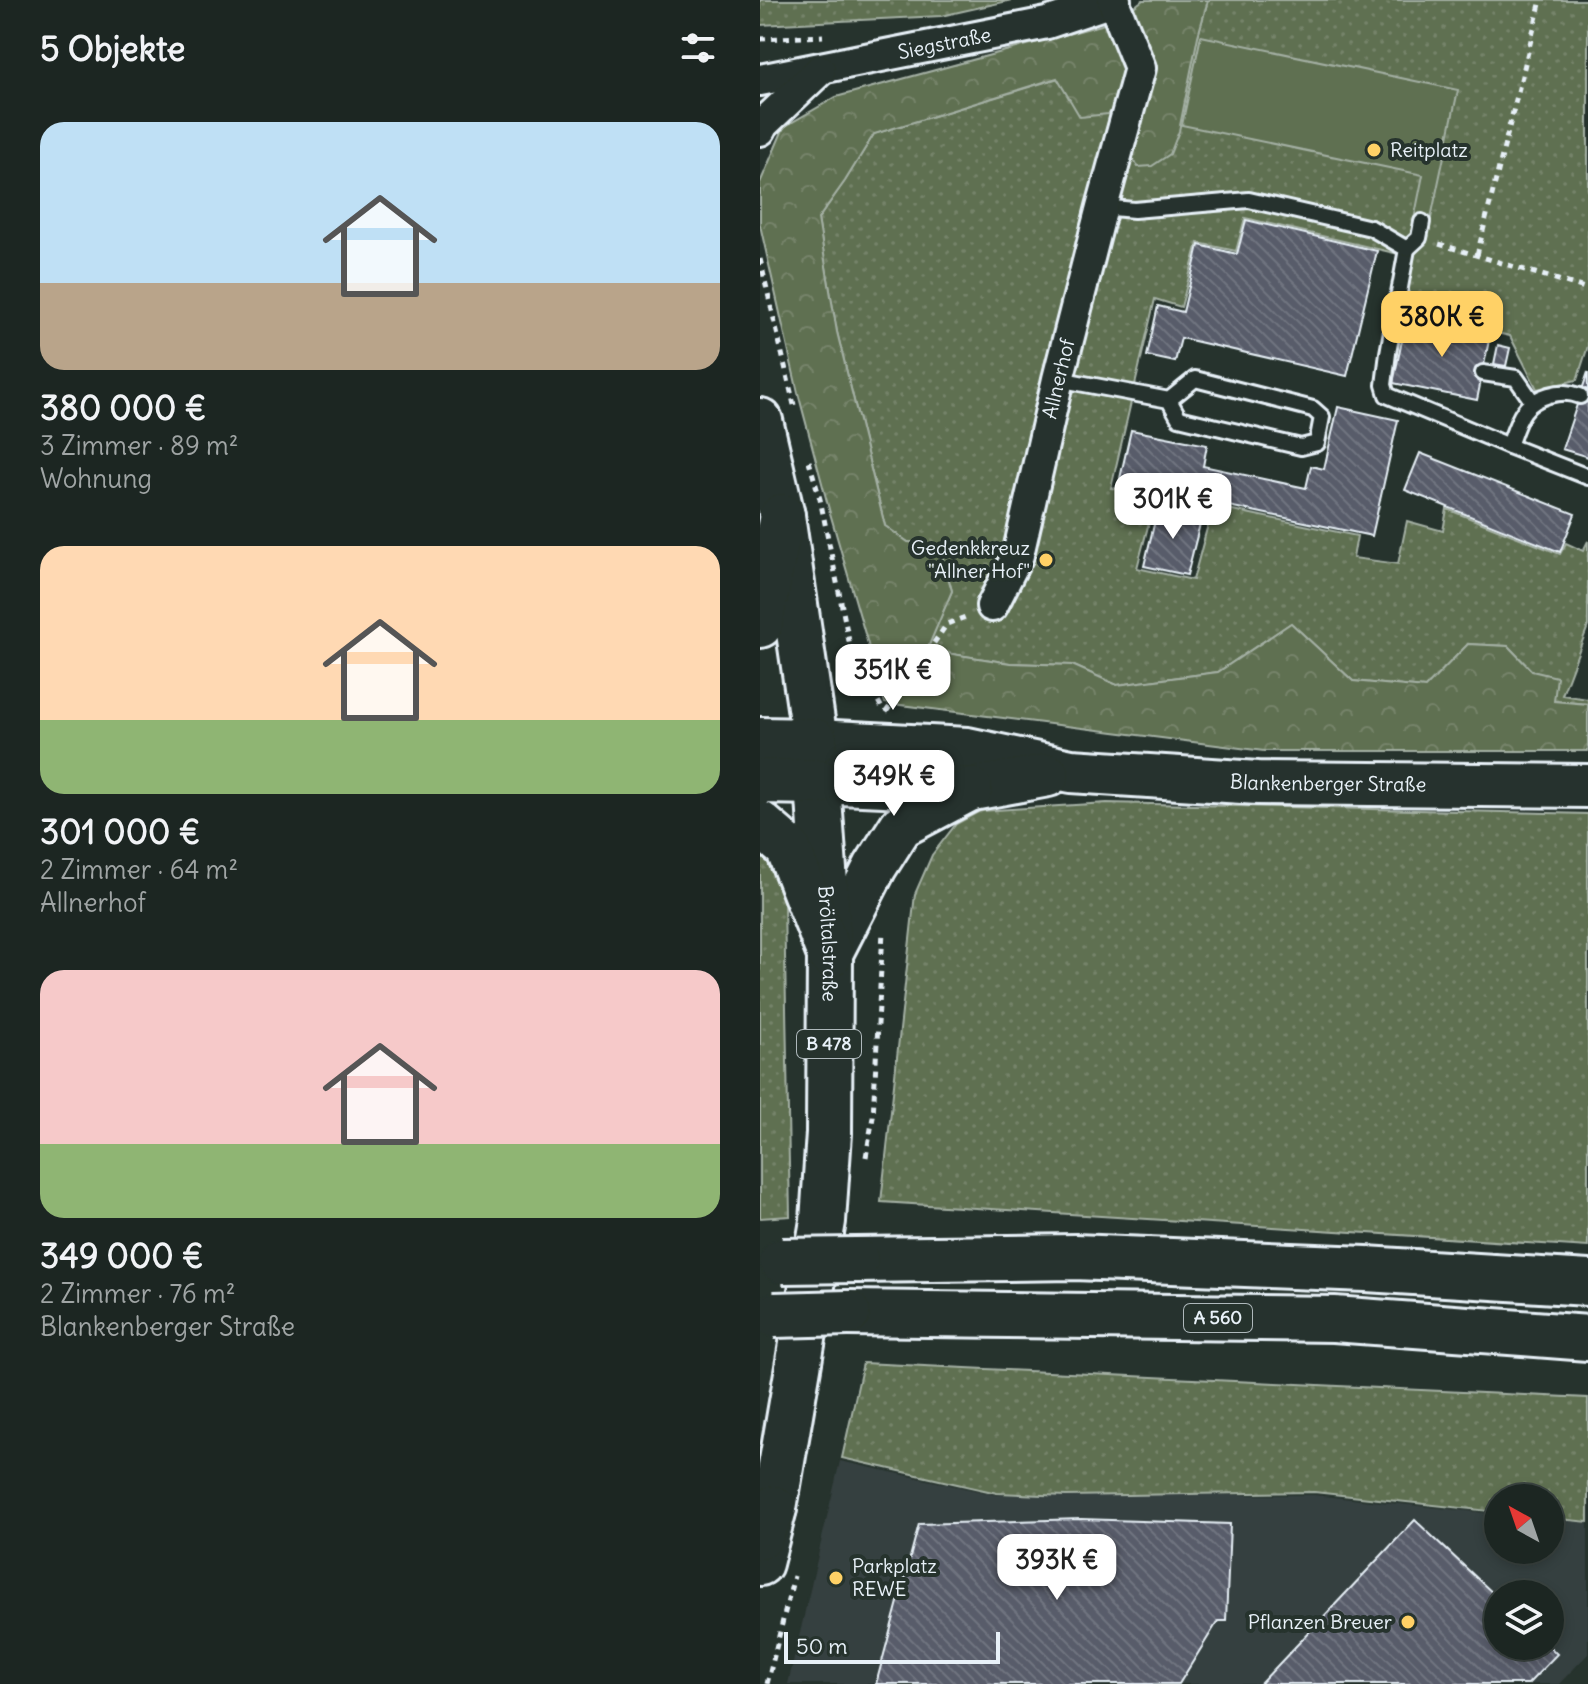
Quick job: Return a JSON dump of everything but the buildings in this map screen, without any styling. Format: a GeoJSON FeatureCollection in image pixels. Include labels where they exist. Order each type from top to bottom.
{"type":"FeatureCollection","features":[{"type":"Feature","properties":{"kind":"main road","name":"Bröltalstraße"},"geometry":{"type":"LineString","coordinates":[[760,421],[782,516],[817,761],[830,955],[829,1133],[823,1221],[760,1563]]}},
{"type":"Feature","properties":{"kind":"main road"},"geometry":{"type":"LineString","coordinates":[[760,625],[782,516]]}},
{"type":"Feature","properties":{"kind":"main road"},"geometry":{"type":"LineString","coordinates":[[760,740],[817,761]]}},
{"type":"Feature","properties":{"kind":"main road"},"geometry":{"type":"LineString","coordinates":[[760,781],[817,761]]}},
{"type":"Feature","properties":{"kind":"main road"},"geometry":{"type":"LineString","coordinates":[[760,824],[788,848],[830,955]]}},
{"type":"Feature","properties":{"kind":"main road"},"geometry":{"type":"LineString","coordinates":[[771,1262],[1075,1257],[1366,1269],[1588,1283]]}},
{"type":"Feature","properties":{"kind":"main road","name":"A 560"},"geometry":{"type":"LineString","coordinates":[[767,1315],[848,1313],[1334,1319],[1588,1338]]}},
{"type":"Feature","properties":{"kind":"street","name":"Siegstraße"},"geometry":{"type":"LineString","coordinates":[[760,80],[1047,23],[1114,1]]}},
{"type":"Feature","properties":{"kind":"street","name":"Allnerhof"},"geometry":{"type":"LineString","coordinates":[[992,606],[1018,555],[1058,379],[1140,68],[1114,1]]}},
{"type":"Feature","properties":{"kind":"street"},"geometry":{"type":"LineString","coordinates":[[760,130],[820,70]]}},
{"type":"Feature","properties":{"kind":"street","name":"Blankenberger Straße"},"geometry":{"type":"LineString","coordinates":[[817,761],[967,749],[1071,771],[1258,783],[1588,786]]}},
{"type":"Feature","properties":{"kind":"street","name":"Blankenberger Straße"},"geometry":{"type":"LineString","coordinates":[[817,761],[972,789],[1071,771]]}},
{"type":"Feature","properties":{"kind":"street"},"geometry":{"type":"LineString","coordinates":[[830,955],[875,867],[901,826],[972,789]]}},
{"type":"Feature","properties":{"kind":"lane"},"geometry":{"type":"LineString","coordinates":[[1102,207],[1134,210],[1249,200],[1371,228],[1407,249]]}},
{"type":"Feature","properties":{"kind":"lane"},"geometry":{"type":"LineString","coordinates":[[1422,222],[1419,238],[1407,249],[1388,353],[1384,385],[1387,395],[1588,477]]}},
{"type":"Feature","properties":{"kind":"lane"},"geometry":{"type":"LineString","coordinates":[[1483,373],[1516,378],[1532,401]]}},
{"type":"Feature","properties":{"kind":"lane"},"geometry":{"type":"LineString","coordinates":[[1058,379],[1169,400],[1195,379],[1313,409],[1322,417],[1317,443],[1301,447],[1179,418],[1169,400]]}},
{"type":"Feature","properties":{"kind":"lane"},"geometry":{"type":"LineString","coordinates":[[1509,446],[1521,414],[1532,401],[1568,392],[1580,396]]}},
{"type":"Feature","properties":{"kind":"path"},"geometry":{"type":"LineString","coordinates":[[1477,255],[1541,0]]}},
{"type":"Feature","properties":{"kind":"path"},"geometry":{"type":"LineString","coordinates":[[1419,238],[1588,289]]}},
{"type":"Feature","properties":{"kind":"path"},"geometry":{"type":"LineString","coordinates":[[885,713],[947,624],[992,606]]}},
{"type":"Feature","properties":{"kind":"shaded area"},"geometry":{"type":"Polygon","coordinates":[[[840,1461],[997,1495],[1314,1495],[1484,1513],[1484,1564],[1564,1564],[1564,1520],[1588,1523],[1588,1654],[1559,1684],[788,1684],[840,1461]]]}},
{"type":"Feature","properties":{"kind":"green space"},"geometry":{"type":"Polygon","coordinates":[[[760,0],[1012,0],[941,16],[760,25],[760,0]]]}},
{"type":"Feature","properties":{"kind":"green space"},"geometry":{"type":"Polygon","coordinates":[[[1143,0],[1208,0],[1179,131],[1170,154],[1152,166],[1138,167],[1129,153],[1138,95],[1108,114],[1080,117],[1057,78],[874,134],[818,219],[837,332],[885,526],[908,542],[939,545],[952,591],[927,650],[1010,663],[1072,665],[1117,685],[1218,672],[1291,623],[1353,681],[1425,688],[1468,644],[1508,646],[1532,671],[1557,677],[1554,701],[1588,704],[1588,751],[1264,751],[885,703],[798,393],[760,225],[760,183],[784,127],[836,97],[1101,25],[1143,0]]]}},
{"type":"Feature","properties":{"kind":"green space"},"geometry":{"type":"Polygon","coordinates":[[[1208,0],[1588,0],[1588,346],[1577,380],[1537,389],[1510,336],[1391,310],[1403,255],[1245,218],[1236,251],[1198,243],[1181,307],[1155,299],[1111,488],[1157,492],[1137,568],[1193,580],[1213,506],[1357,536],[1353,558],[1398,564],[1407,521],[1443,531],[1447,509],[1560,554],[1566,543],[1583,551],[1588,541],[1588,626],[1562,695],[1588,699],[1588,704],[1554,701],[1508,646],[1468,644],[1425,688],[1353,681],[1291,623],[1218,672],[1117,685],[1072,665],[1010,663],[926,650],[952,591],[939,546],[908,542],[885,526],[837,332],[818,219],[874,134],[1198,36],[1208,0]]]}},
{"type":"Feature","properties":{"kind":"green space","name":"Reitplatz"},"geometry":{"type":"Polygon","coordinates":[[[1201,36],[1458,90],[1430,223],[1414,220],[1423,175],[1182,125],[1201,36]]]}},
{"type":"Feature","properties":{"kind":"green space"},"geometry":{"type":"Polygon","coordinates":[[[1107,803],[1588,814],[1588,1247],[881,1202],[915,894],[932,855],[956,824],[980,811],[1107,803]]]}},
{"type":"Feature","properties":{"kind":"green space"},"geometry":{"type":"Polygon","coordinates":[[[760,849],[773,863],[784,904],[790,1216],[760,1218],[760,849]]]}},
{"type":"Feature","properties":{"kind":"green space"},"geometry":{"type":"Polygon","coordinates":[[[863,1363],[1588,1398],[1588,1522],[1564,1519],[1564,1484],[1484,1484],[1484,1510],[1314,1492],[1066,1496],[997,1493],[842,1458],[863,1363]]]}},
{"type":"Feature","properties":{"kind":"place","name":"Reitplatz"},"geometry":{"type":"Point","coordinates":[1374,150]}},
{"type":"Feature","properties":{"kind":"place","name":"Gedenkkreuz \"Allner Hof\""},"geometry":{"type":"Point","coordinates":[1046,560]}},
{"type":"Feature","properties":{"kind":"place","name":"Parkplatz REWE"},"geometry":{"type":"Point","coordinates":[836,1578]}},
{"type":"Feature","properties":{"kind":"place","name":"Pflanzen Breuer"},"geometry":{"type":"Point","coordinates":[1408,1622]}}]}
